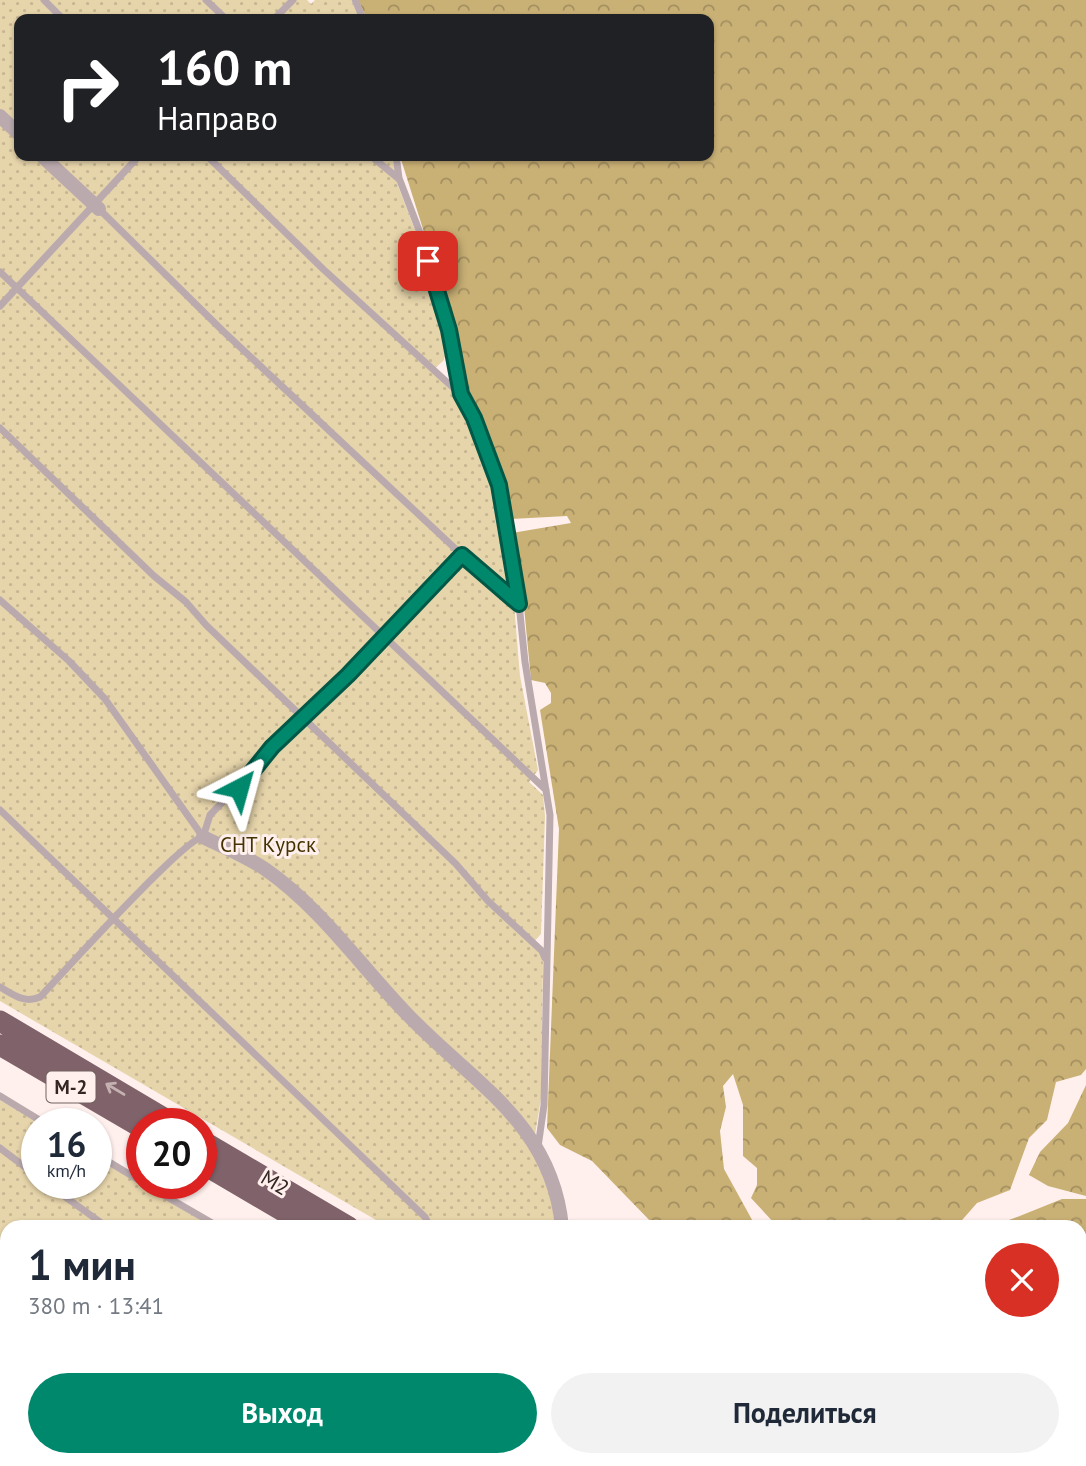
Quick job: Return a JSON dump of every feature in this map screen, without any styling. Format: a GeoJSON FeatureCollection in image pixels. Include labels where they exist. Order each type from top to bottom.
{"type":"FeatureCollection","features":[{"type":"Feature","properties":{"kind":"highway"},"geometry":{"type":"LineString","coordinates":[[0,1021],[147,1108]]}},
{"type":"Feature","properties":{"kind":"highway","name":"М-2"},"geometry":{"type":"LineString","coordinates":[[0,1045],[126,1119]]}},
{"type":"Feature","properties":{"kind":"highway","name":"М2"},"geometry":{"type":"LineString","coordinates":[[217,1149],[337,1220]]}},
{"type":"Feature","properties":{"kind":"highway"},"geometry":{"type":"LineString","coordinates":[[217,1172],[298,1220]]}},
{"type":"Feature","properties":{"kind":"street"},"geometry":{"type":"LineString","coordinates":[[0,116],[14,129]]}},
{"type":"Feature","properties":{"kind":"street"},"geometry":{"type":"LineString","coordinates":[[47,161],[96,207]]}},
{"type":"Feature","properties":{"kind":"street"},"geometry":{"type":"LineString","coordinates":[[203,837],[250,859],[297,895],[407,1015],[480,1079],[515,1116],[537,1147],[554,1185],[561,1220]]}},
{"type":"Feature","properties":{"kind":"lane"},"geometry":{"type":"LineString","coordinates":[[44,0],[59,14]]}},
{"type":"Feature","properties":{"kind":"lane"},"geometry":{"type":"LineString","coordinates":[[206,0],[221,14]]}},
{"type":"Feature","properties":{"kind":"lane"},"geometry":{"type":"LineString","coordinates":[[279,14],[293,0]]}},
{"type":"Feature","properties":{"kind":"lane"},"geometry":{"type":"LineString","coordinates":[[0,306],[96,207],[135,161]]}},
{"type":"Feature","properties":{"kind":"lane"},"geometry":{"type":"LineString","coordinates":[[212,161],[323,269],[461,394]]}},
{"type":"Feature","properties":{"kind":"lane"},"geometry":{"type":"LineString","coordinates":[[378,161],[400,179]]}},
{"type":"Feature","properties":{"kind":"lane"},"geometry":{"type":"LineString","coordinates":[[397,161],[400,179],[422,238],[449,330],[461,394],[474,418],[499,485],[519,604],[524,662],[550,815],[543,1125],[537,1147]]}},
{"type":"Feature","properties":{"kind":"lane"},"geometry":{"type":"LineString","coordinates":[[96,207],[224,332],[462,555],[519,604]]}},
{"type":"Feature","properties":{"kind":"lane"},"geometry":{"type":"LineString","coordinates":[[0,271],[545,790]]}},
{"type":"Feature","properties":{"kind":"lane"},"geometry":{"type":"LineString","coordinates":[[0,428],[456,863],[488,901],[542,951],[547,967]]}},
{"type":"Feature","properties":{"kind":"lane"},"geometry":{"type":"LineString","coordinates":[[0,988],[20,999],[32,1000],[40,997],[186,845],[203,837],[210,815],[239,788],[272,747],[306,718],[462,555]]}},
{"type":"Feature","properties":{"kind":"lane"},"geometry":{"type":"LineString","coordinates":[[0,600],[69,661],[105,699],[176,803],[203,837]]}},
{"type":"Feature","properties":{"kind":"lane"},"geometry":{"type":"LineString","coordinates":[[0,810],[426,1220]]}},
{"type":"Feature","properties":{"kind":"lane"},"geometry":{"type":"LineString","coordinates":[[0,1096],[21,1109]]}},
{"type":"Feature","properties":{"kind":"lane"},"geometry":{"type":"LineString","coordinates":[[0,1148],[21,1164]]}},
{"type":"Feature","properties":{"kind":"lane"},"geometry":{"type":"LineString","coordinates":[[68,1199],[97,1220]]}},
{"type":"Feature","properties":{"kind":"lane"},"geometry":{"type":"LineString","coordinates":[[170,1199],[207,1220]]}},
{"type":"Feature","properties":{"kind":"green space","name":"СНТ Курск"},"geometry":{"type":"Polygon","coordinates":[[[0,0],[307,0],[311,4],[315,0],[351,0],[358,14],[14,14],[14,161],[393,161],[398,186],[417,235],[449,348],[443,361],[432,371],[459,399],[470,416],[497,491],[514,604],[520,676],[538,770],[529,782],[543,795],[545,816],[541,934],[531,945],[541,954],[543,963],[541,1098],[533,1147],[547,1176],[556,1220],[376,1220],[217,1127],[217,1108],[184,1108],[0,1001],[0,0]]]}},
{"type":"Feature","properties":{"kind":"green space"},"geometry":{"type":"Polygon","coordinates":[[[358,0],[1086,0],[1086,1069],[1081,1075],[1056,1082],[1047,1120],[1029,1138],[1010,1190],[977,1203],[962,1220],[771,1220],[751,1198],[757,1185],[757,1168],[743,1156],[743,1105],[733,1074],[723,1086],[726,1107],[720,1131],[724,1169],[752,1220],[649,1220],[592,1161],[560,1145],[547,1128],[559,829],[540,710],[551,703],[551,693],[545,683],[531,680],[522,586],[512,533],[571,523],[567,516],[511,519],[504,482],[461,372],[457,337],[402,161],[714,161],[714,14],[365,14],[358,0]]]}},
{"type":"Feature","properties":{"kind":"green space"},"geometry":{"type":"Polygon","coordinates":[[[1086,1085],[1086,1196],[1048,1186],[1029,1175],[1040,1152],[1068,1123],[1086,1085]]]}},
{"type":"Feature","properties":{"kind":"green space"},"geometry":{"type":"Polygon","coordinates":[[[0,1100],[21,1112],[21,1199],[112,1199],[112,1168],[126,1176],[126,1199],[165,1199],[200,1220],[0,1220],[0,1100]]]}},
{"type":"Feature","properties":{"kind":"green space"},"geometry":{"type":"Polygon","coordinates":[[[1062,1199],[1086,1199],[1086,1220],[1010,1220],[1062,1199]]]}},
{"type":"Feature","properties":{"kind":"route"},"geometry":{"type":"LineString","coordinates":[[239,788],[272,747],[306,718],[462,555],[519,604],[499,485],[474,418],[461,394],[456,372],[456,355],[428,261]]}}]}
